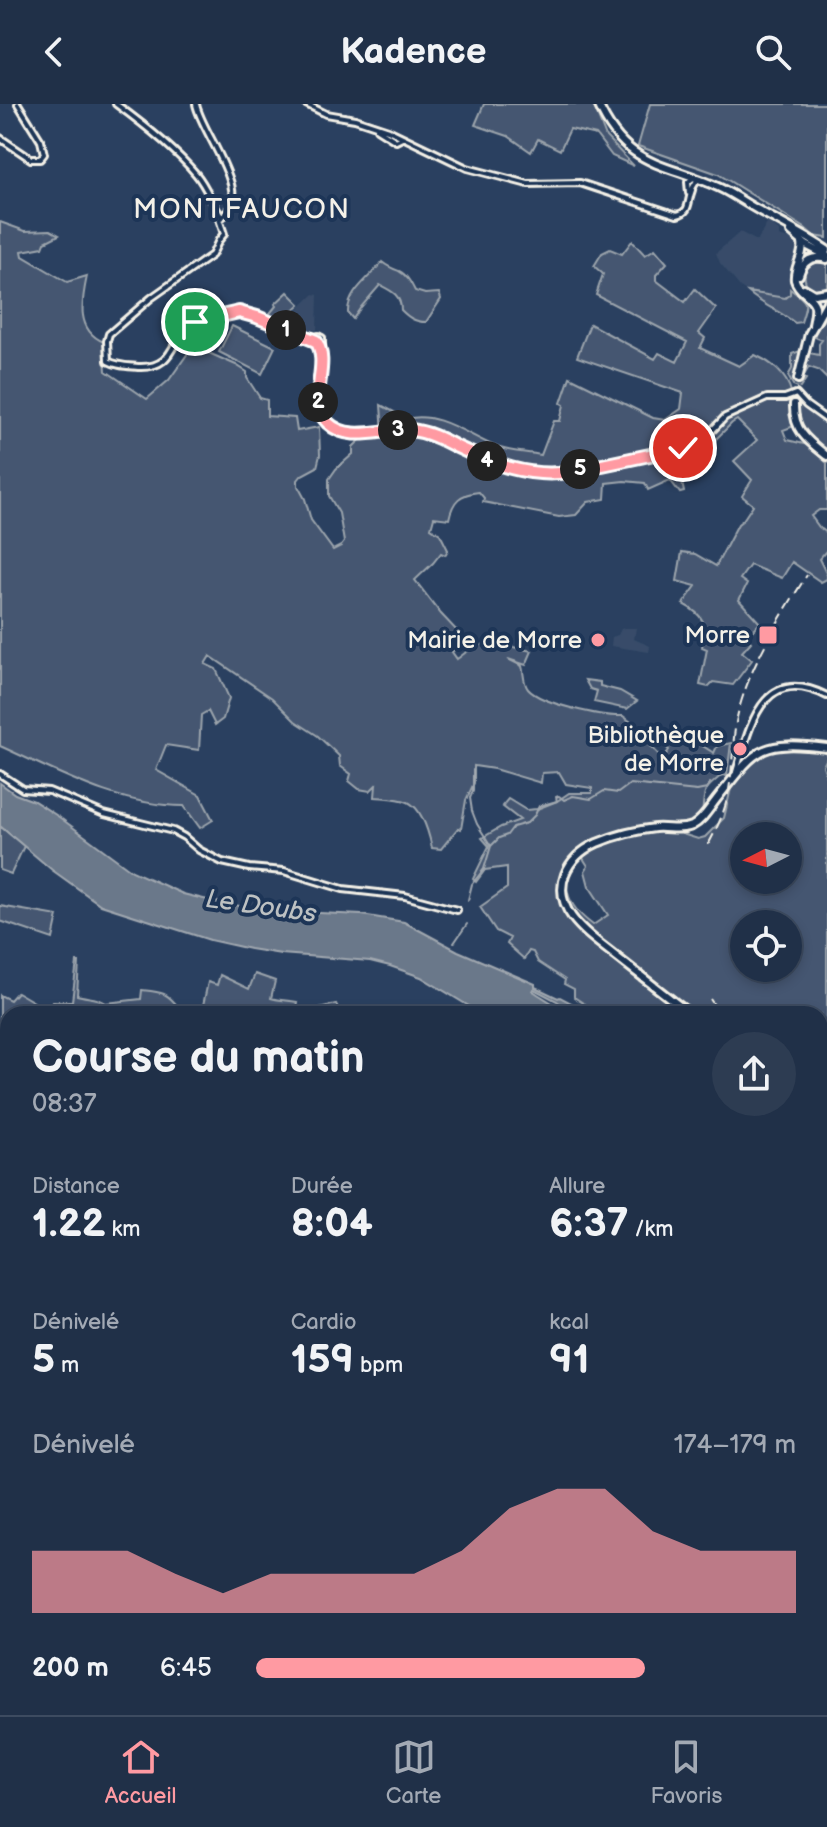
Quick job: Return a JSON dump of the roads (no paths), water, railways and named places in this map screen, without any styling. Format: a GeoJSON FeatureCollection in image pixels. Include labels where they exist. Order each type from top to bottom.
{"type":"FeatureCollection","features":[{"type":"Feature","properties":{"kind":"main road"},"geometry":{"type":"LineString","coordinates":[[598,104],[607,123],[635,154],[657,166],[729,192],[822,249]]}},
{"type":"Feature","properties":{"kind":"main road"},"geometry":{"type":"LineString","coordinates":[[755,208],[794,234],[802,243],[822,249]]}},
{"type":"Feature","properties":{"kind":"main road"},"geometry":{"type":"LineString","coordinates":[[802,243],[803,253],[796,269],[796,281],[801,291],[813,302],[813,325]]}},
{"type":"Feature","properties":{"kind":"main road"},"geometry":{"type":"LineString","coordinates":[[803,253],[822,249]]}},
{"type":"Feature","properties":{"kind":"main road"},"geometry":{"type":"LineString","coordinates":[[822,249],[821,257],[811,258],[799,274],[806,290],[814,294],[827,292]]}},
{"type":"Feature","properties":{"kind":"main road"},"geometry":{"type":"LineString","coordinates":[[798,379],[805,346],[827,302]]}},
{"type":"Feature","properties":{"kind":"main road"},"geometry":{"type":"LineString","coordinates":[[813,325],[827,309]]}},
{"type":"Feature","properties":{"kind":"main road"},"geometry":{"type":"LineString","coordinates":[[794,404],[795,422],[801,434],[827,456]]}},
{"type":"Feature","properties":{"kind":"main road"},"geometry":{"type":"LineString","coordinates":[[680,1006],[579,924],[567,908],[563,880],[567,868],[576,856],[606,840],[649,829],[692,826],[701,820],[751,757],[773,747],[791,744],[827,748]]}},
{"type":"Feature","properties":{"kind":"street"},"geometry":{"type":"LineString","coordinates":[[0,138],[31,159],[40,159],[44,154],[41,141],[18,104]]}},
{"type":"Feature","properties":{"kind":"street"},"geometry":{"type":"LineString","coordinates":[[116,104],[194,171],[205,186],[224,234],[212,255],[151,298],[109,334],[107,354],[110,363],[144,367],[158,365],[191,324],[199,320],[235,312],[257,317],[318,341],[322,356],[318,399],[322,415],[334,427],[365,433],[408,429],[431,434],[494,464],[530,473],[554,474],[693,446],[732,413],[767,398],[785,398],[796,394],[827,420]]}},
{"type":"Feature","properties":{"kind":"street"},"geometry":{"type":"LineString","coordinates":[[196,104],[202,124],[233,187],[229,210],[220,218]]}},
{"type":"Feature","properties":{"kind":"street"},"geometry":{"type":"LineString","coordinates":[[306,104],[326,114],[368,123],[399,135],[467,168],[528,184],[580,183],[677,215],[688,209],[693,180]]}},
{"type":"Feature","properties":{"kind":"street"},"geometry":{"type":"LineString","coordinates":[[368,123],[396,141],[402,138]]}},
{"type":"Feature","properties":{"kind":"street"},"geometry":{"type":"LineString","coordinates":[[689,199],[693,180]]}},
{"type":"Feature","properties":{"kind":"street"},"geometry":{"type":"LineString","coordinates":[[736,775],[755,714],[773,693],[801,687],[827,696]]}},
{"type":"Feature","properties":{"kind":"street"},"geometry":{"type":"LineString","coordinates":[[0,774],[23,789],[49,791],[104,814],[173,831],[222,862],[284,871],[343,889],[405,896],[457,910]]}},
{"type":"Feature","properties":{"kind":"waterway"},"geometry":{"type":"LineString","coordinates":[[473,770],[472,811],[491,846]]}},
{"type":"Feature","properties":{"kind":"waterway"},"geometry":{"type":"LineString","coordinates":[[468,900],[472,884],[484,869],[491,846],[513,827],[527,823],[539,806],[557,801],[556,797],[564,800],[573,796],[591,799],[604,791],[618,793],[630,784],[697,791],[707,789],[710,783]]}},
{"type":"Feature","properties":{"kind":"waterway"},"geometry":{"type":"LineString","coordinates":[[454,943],[467,924]]}},
{"type":"Feature","properties":{"kind":"tunnel"},"geometry":{"type":"LineString","coordinates":[[794,404],[798,379]]}},
{"type":"Feature","properties":{"kind":"railway"},"geometry":{"type":"LineString","coordinates":[[708,845],[727,799],[736,724],[743,695],[767,642],[807,575]]}},
{"type":"Feature","properties":{"kind":"railway"},"geometry":{"type":"LineString","coordinates":[[710,999],[715,1006]]}},
{"type":"Feature","properties":{"kind":"place","name":"Morre"},"geometry":{"type":"Point","coordinates":[768,635]}},
{"type":"Feature","properties":{"kind":"place","name":"Mairie de Morre"},"geometry":{"type":"Point","coordinates":[598,640]}},
{"type":"Feature","properties":{"kind":"place","name":"Bibliothèque de Morre"},"geometry":{"type":"Point","coordinates":[740,749]}},
{"type":"Feature","properties":{"kind":"district","name":"MONTFAUCON"},"geometry":{"type":"Point","coordinates":[242,209]}},
{"type":"Feature","properties":{"kind":"water label","name":"Le Doubs"},"geometry":{"type":"Point","coordinates":[261,907]}}]}
